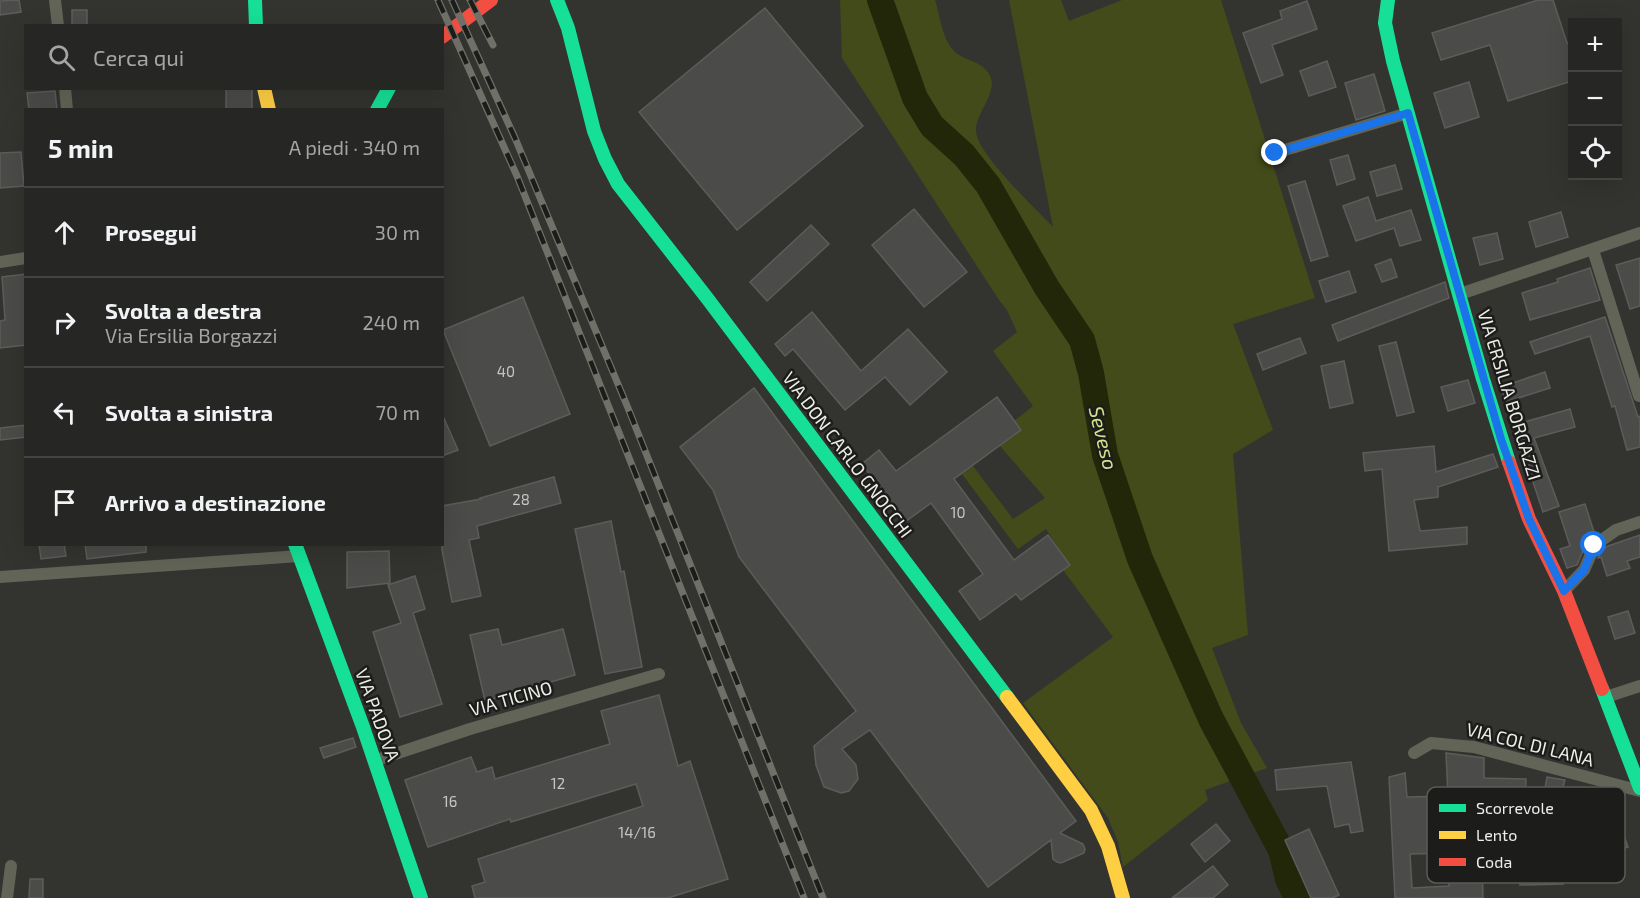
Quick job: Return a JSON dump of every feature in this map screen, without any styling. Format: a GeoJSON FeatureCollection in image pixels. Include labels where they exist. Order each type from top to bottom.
{"type":"FeatureCollection","features":[{"type":"Feature","properties":{"kind":"street"},"geometry":{"type":"LineString","coordinates":[[55,0],[58,24]]}},
{"type":"Feature","properties":{"kind":"street"},"geometry":{"type":"LineString","coordinates":[[255,0],[256,24]]}},
{"type":"Feature","properties":{"kind":"street"},"geometry":{"type":"LineString","coordinates":[[444,35],[491,0]]}},
{"type":"Feature","properties":{"kind":"street"},"geometry":{"type":"LineString","coordinates":[[557,0],[567,21]]}},
{"type":"Feature","properties":{"kind":"street"},"geometry":{"type":"LineString","coordinates":[[567,21],[569,0]]}},
{"type":"Feature","properties":{"kind":"street","name":"VIA ERSILIA BORGAZZI"},"geometry":{"type":"LineString","coordinates":[[1388,0],[1385,23],[1387,36],[1483,378],[1516,483],[1529,519],[1564,591],[1640,789]]}},
{"type":"Feature","properties":{"kind":"street","name":"VIA DON CARLO GNOCCHI"},"geometry":{"type":"LineString","coordinates":[[567,21],[587,110],[610,171],[618,184],[707,298],[993,681],[1083,797],[1098,820],[1106,838],[1123,898]]}},
{"type":"Feature","properties":{"kind":"street"},"geometry":{"type":"LineString","coordinates":[[65,90],[67,108]]}},
{"type":"Feature","properties":{"kind":"street"},"geometry":{"type":"LineString","coordinates":[[258,90],[259,108]]}},
{"type":"Feature","properties":{"kind":"street"},"geometry":{"type":"LineString","coordinates":[[264,90],[268,108]]}},
{"type":"Feature","properties":{"kind":"street"},"geometry":{"type":"LineString","coordinates":[[378,108],[388,90]]}},
{"type":"Feature","properties":{"kind":"street"},"geometry":{"type":"LineString","coordinates":[[1275,153],[1408,113]]}},
{"type":"Feature","properties":{"kind":"street"},"geometry":{"type":"LineString","coordinates":[[1460,294],[1640,233]]}},
{"type":"Feature","properties":{"kind":"street"},"geometry":{"type":"LineString","coordinates":[[1593,250],[1639,396]]}},
{"type":"Feature","properties":{"kind":"street"},"geometry":{"type":"LineString","coordinates":[[0,262],[24,258]]}},
{"type":"Feature","properties":{"kind":"street"},"geometry":{"type":"LineString","coordinates":[[1564,591],[1584,570],[1594,545],[1616,530],[1640,522]]}},
{"type":"Feature","properties":{"kind":"street"},"geometry":{"type":"LineString","coordinates":[[0,577],[297,550]]}},
{"type":"Feature","properties":{"kind":"street","name":"VIA PADOVA"},"geometry":{"type":"LineString","coordinates":[[297,550],[421,898]]}},
{"type":"Feature","properties":{"kind":"street","name":"VIA TICINO"},"geometry":{"type":"LineString","coordinates":[[374,761],[470,729],[659,674]]}},
{"type":"Feature","properties":{"kind":"street"},"geometry":{"type":"LineString","coordinates":[[1606,697],[1640,686]]}},
{"type":"Feature","properties":{"kind":"street","name":"VIA COL DI LANA"},"geometry":{"type":"LineString","coordinates":[[1414,753],[1431,743],[1474,747],[1640,789]]}},
{"type":"Feature","properties":{"kind":"street"},"geometry":{"type":"LineString","coordinates":[[7,898],[11,866]]}},
{"type":"Feature","properties":{"kind":"green space"},"geometry":{"type":"Polygon","coordinates":[[[840,0],[935,0],[944,34],[951,47],[959,55],[982,66],[992,81],[977,124],[976,131],[979,141],[996,167],[1053,227],[1009,0],[1061,0],[1069,21],[1122,0],[1221,0],[1315,298],[1233,324],[1273,430],[1233,454],[1248,635],[1212,648],[1241,723],[1267,768],[1205,790],[1208,800],[1123,867],[1118,842],[1108,818],[1023,703],[1113,637],[1063,570],[1069,565],[1046,529],[1018,549],[962,474],[973,466],[1013,519],[1045,498],[1000,446],[1021,430],[1014,421],[1033,406],[993,351],[1017,332],[1007,310],[842,58],[840,0]]]}},
{"type":"Feature","properties":{"kind":"building"},"geometry":{"type":"Polygon","coordinates":[[[19,0],[21,12],[0,15],[0,1],[19,0]]]}},
{"type":"Feature","properties":{"kind":"building"},"geometry":{"type":"Polygon","coordinates":[[[1538,0],[1553,0],[1568,43],[1568,82],[1508,101],[1490,45],[1441,60],[1432,33],[1538,0]]]}},
{"type":"Feature","properties":{"kind":"building"},"geometry":{"type":"Polygon","coordinates":[[[1307,1],[1317,29],[1272,45],[1283,75],[1261,83],[1243,33],[1282,19],[1280,11],[1307,1]]]}},
{"type":"Feature","properties":{"kind":"building"},"geometry":{"type":"Polygon","coordinates":[[[765,8],[863,126],[737,230],[639,112],[765,8]]]}},
{"type":"Feature","properties":{"kind":"building"},"geometry":{"type":"Polygon","coordinates":[[[72,10],[87,10],[87,24],[72,24],[72,10]]]}},
{"type":"Feature","properties":{"kind":"building"},"geometry":{"type":"Polygon","coordinates":[[[1327,61],[1336,87],[1309,96],[1300,71],[1327,61]]]}},
{"type":"Feature","properties":{"kind":"building"},"geometry":{"type":"Polygon","coordinates":[[[1374,74],[1385,111],[1356,120],[1345,83],[1374,74]]]}},
{"type":"Feature","properties":{"kind":"building"},"geometry":{"type":"Polygon","coordinates":[[[1469,82],[1479,117],[1445,128],[1434,93],[1469,82]]]}},
{"type":"Feature","properties":{"kind":"building"},"geometry":{"type":"Polygon","coordinates":[[[226,90],[252,90],[252,108],[226,108],[226,90]]]}},
{"type":"Feature","properties":{"kind":"building"},"geometry":{"type":"Polygon","coordinates":[[[55,91],[57,108],[29,108],[27,93],[55,91]]]}},
{"type":"Feature","properties":{"kind":"building"},"geometry":{"type":"Polygon","coordinates":[[[21,152],[24,186],[0,188],[0,153],[21,152]]]}},
{"type":"Feature","properties":{"kind":"building"},"geometry":{"type":"Polygon","coordinates":[[[1348,155],[1355,179],[1337,185],[1330,160],[1348,155]]]}},
{"type":"Feature","properties":{"kind":"building"},"geometry":{"type":"Polygon","coordinates":[[[1395,165],[1402,189],[1377,196],[1370,172],[1395,165]]]}},
{"type":"Feature","properties":{"kind":"building"},"geometry":{"type":"Polygon","coordinates":[[[1305,181],[1328,256],[1311,261],[1288,186],[1305,181]]]}},
{"type":"Feature","properties":{"kind":"building"},"geometry":{"type":"Polygon","coordinates":[[[1368,197],[1376,221],[1411,210],[1421,240],[1400,246],[1394,228],[1356,241],[1343,206],[1368,197]]]}},
{"type":"Feature","properties":{"kind":"building"},"geometry":{"type":"Polygon","coordinates":[[[914,209],[967,272],[924,307],[872,245],[914,209]]]}},
{"type":"Feature","properties":{"kind":"building"},"geometry":{"type":"Polygon","coordinates":[[[1561,212],[1568,237],[1536,247],[1529,222],[1561,212]]]}},
{"type":"Feature","properties":{"kind":"building"},"geometry":{"type":"Polygon","coordinates":[[[811,225],[829,244],[767,301],[750,282],[811,225]]]}},
{"type":"Feature","properties":{"kind":"building"},"geometry":{"type":"Polygon","coordinates":[[[1497,233],[1503,259],[1480,265],[1473,238],[1497,233]]]}},
{"type":"Feature","properties":{"kind":"building"},"geometry":{"type":"Polygon","coordinates":[[[1640,258],[1640,306],[1630,309],[1616,265],[1640,258]]]}},
{"type":"Feature","properties":{"kind":"building"},"geometry":{"type":"Polygon","coordinates":[[[1391,259],[1397,277],[1382,282],[1375,265],[1391,259]]]}},
{"type":"Feature","properties":{"kind":"building"},"geometry":{"type":"Polygon","coordinates":[[[1590,268],[1600,300],[1530,320],[1522,293],[1558,282],[1557,279],[1590,268]]]}},
{"type":"Feature","properties":{"kind":"building"},"geometry":{"type":"Polygon","coordinates":[[[1349,271],[1356,292],[1326,302],[1319,281],[1349,271]]]}},
{"type":"Feature","properties":{"kind":"building"},"geometry":{"type":"Polygon","coordinates":[[[24,274],[24,345],[0,348],[0,321],[5,320],[2,277],[24,274]]]}},
{"type":"Feature","properties":{"kind":"building"},"geometry":{"type":"Polygon","coordinates":[[[1445,282],[1449,298],[1338,341],[1332,325],[1445,282]]]}},
{"type":"Feature","properties":{"kind":"building"},"geometry":{"type":"Polygon","coordinates":[[[523,297],[570,414],[490,446],[444,330],[523,297]]]}},
{"type":"Feature","properties":{"kind":"building"},"geometry":{"type":"Polygon","coordinates":[[[812,312],[861,371],[908,329],[947,372],[910,405],[885,377],[845,410],[793,349],[785,356],[775,344],[812,312]]]}},
{"type":"Feature","properties":{"kind":"building"},"geometry":{"type":"Polygon","coordinates":[[[1605,317],[1638,417],[1640,416],[1640,447],[1627,450],[1615,406],[1612,407],[1590,336],[1535,354],[1530,342],[1605,317]]]}},
{"type":"Feature","properties":{"kind":"building"},"geometry":{"type":"Polygon","coordinates":[[[1300,338],[1306,353],[1263,370],[1257,354],[1300,338]]]}},
{"type":"Feature","properties":{"kind":"building"},"geometry":{"type":"Polygon","coordinates":[[[1396,342],[1414,412],[1397,416],[1379,346],[1396,342]]]}},
{"type":"Feature","properties":{"kind":"building"},"geometry":{"type":"Polygon","coordinates":[[[1344,361],[1353,403],[1330,408],[1321,366],[1344,361]]]}},
{"type":"Feature","properties":{"kind":"building"},"geometry":{"type":"Polygon","coordinates":[[[1545,372],[1550,388],[1506,402],[1501,387],[1545,372]]]}},
{"type":"Feature","properties":{"kind":"building"},"geometry":{"type":"Polygon","coordinates":[[[1468,380],[1475,403],[1448,411],[1441,387],[1468,380]]]}},
{"type":"Feature","properties":{"kind":"building"},"geometry":{"type":"Polygon","coordinates":[[[754,388],[1076,821],[1060,833],[1083,844],[1084,853],[1061,863],[1057,862],[1053,859],[1051,840],[988,887],[870,730],[842,749],[856,765],[858,779],[849,791],[841,793],[824,787],[816,765],[814,746],[856,711],[739,557],[713,490],[680,447],[754,388]]]}},
{"type":"Feature","properties":{"kind":"building"},"geometry":{"type":"Polygon","coordinates":[[[997,397],[1021,430],[954,479],[1014,560],[1048,535],[1070,565],[1021,600],[1016,594],[980,620],[959,591],[983,574],[931,503],[905,522],[862,464],[879,450],[896,471],[997,397]]]}},
{"type":"Feature","properties":{"kind":"building"},"geometry":{"type":"Polygon","coordinates":[[[1570,409],[1575,427],[1534,438],[1559,506],[1543,512],[1514,425],[1570,409]]]}},
{"type":"Feature","properties":{"kind":"building"},"geometry":{"type":"Polygon","coordinates":[[[444,418],[458,450],[444,455],[444,418]]]}},
{"type":"Feature","properties":{"kind":"building"},"geometry":{"type":"Polygon","coordinates":[[[24,425],[24,437],[0,440],[0,428],[24,425]]]}},
{"type":"Feature","properties":{"kind":"building"},"geometry":{"type":"Polygon","coordinates":[[[1434,446],[1436,472],[1493,454],[1498,467],[1438,487],[1438,497],[1414,500],[1420,531],[1467,527],[1467,544],[1389,551],[1382,469],[1365,471],[1363,453],[1434,446]]]}},
{"type":"Feature","properties":{"kind":"building"},"geometry":{"type":"Polygon","coordinates":[[[554,477],[561,503],[477,526],[479,538],[469,540],[481,596],[452,602],[442,550],[444,546],[444,506],[554,477]]]}},
{"type":"Feature","properties":{"kind":"building"},"geometry":{"type":"Polygon","coordinates":[[[1585,504],[1595,535],[1587,542],[1577,565],[1567,568],[1560,549],[1570,546],[1559,512],[1585,504]]]}},
{"type":"Feature","properties":{"kind":"building"},"geometry":{"type":"Polygon","coordinates":[[[611,521],[621,572],[624,571],[642,667],[605,674],[575,529],[611,521]]]}},
{"type":"Feature","properties":{"kind":"building"},"geometry":{"type":"Polygon","coordinates":[[[1640,535],[1640,557],[1627,561],[1630,568],[1607,576],[1601,557],[1598,558],[1602,550],[1640,535]]]}},
{"type":"Feature","properties":{"kind":"building"},"geometry":{"type":"Polygon","coordinates":[[[39,546],[64,546],[66,556],[41,559],[39,546]]]}},
{"type":"Feature","properties":{"kind":"building"},"geometry":{"type":"Polygon","coordinates":[[[85,546],[146,546],[146,552],[87,559],[85,546]]]}},
{"type":"Feature","properties":{"kind":"building"},"geometry":{"type":"Polygon","coordinates":[[[389,551],[390,583],[347,588],[347,552],[389,551]]]}},
{"type":"Feature","properties":{"kind":"building"},"geometry":{"type":"Polygon","coordinates":[[[415,576],[425,609],[413,613],[442,704],[400,717],[373,632],[401,623],[388,585],[415,576]]]}},
{"type":"Feature","properties":{"kind":"building"},"geometry":{"type":"Polygon","coordinates":[[[1628,611],[1635,633],[1615,639],[1608,617],[1628,611]]]}},
{"type":"Feature","properties":{"kind":"building"},"geometry":{"type":"Polygon","coordinates":[[[498,629],[502,645],[563,629],[575,675],[485,701],[470,635],[498,629]]]}},
{"type":"Feature","properties":{"kind":"building"},"geometry":{"type":"Polygon","coordinates":[[[659,695],[678,766],[690,761],[728,879],[668,898],[475,898],[472,886],[485,882],[478,859],[643,806],[636,784],[511,822],[510,819],[428,847],[405,780],[471,757],[477,772],[492,767],[495,779],[610,744],[601,711],[659,695]]]}},
{"type":"Feature","properties":{"kind":"building"},"geometry":{"type":"Polygon","coordinates":[[[353,738],[356,747],[324,758],[320,748],[353,738]]]}},
{"type":"Feature","properties":{"kind":"building"},"geometry":{"type":"Polygon","coordinates":[[[1446,753],[1484,758],[1484,778],[1526,779],[1526,787],[1448,787],[1446,753]]]}},
{"type":"Feature","properties":{"kind":"building"},"geometry":{"type":"Polygon","coordinates":[[[1351,762],[1363,831],[1351,833],[1349,824],[1335,827],[1327,786],[1277,790],[1275,770],[1351,762]]]}},
{"type":"Feature","properties":{"kind":"building"},"geometry":{"type":"Polygon","coordinates":[[[1405,773],[1407,797],[1427,797],[1427,854],[1410,854],[1412,888],[1449,886],[1449,883],[1483,883],[1483,898],[1395,898],[1389,777],[1405,773]]]}},
{"type":"Feature","properties":{"kind":"building"},"geometry":{"type":"Polygon","coordinates":[[[1547,777],[1565,780],[1563,787],[1545,787],[1547,777]]]}},
{"type":"Feature","properties":{"kind":"building"},"geometry":{"type":"Polygon","coordinates":[[[1216,824],[1230,841],[1205,862],[1191,844],[1216,824]]]}},
{"type":"Feature","properties":{"kind":"building"},"geometry":{"type":"Polygon","coordinates":[[[1309,829],[1339,895],[1332,898],[1311,898],[1285,840],[1309,829]]]}},
{"type":"Feature","properties":{"kind":"building"},"geometry":{"type":"Polygon","coordinates":[[[1213,866],[1228,885],[1213,898],[1172,898],[1213,866]]]}},
{"type":"Feature","properties":{"kind":"building"},"geometry":{"type":"Polygon","coordinates":[[[30,879],[43,879],[43,898],[29,898],[30,879]]]}},
{"type":"Feature","properties":{"kind":"building"},"geometry":{"type":"Polygon","coordinates":[[[1520,883],[1563,883],[1563,884],[1520,885],[1520,883]]]}},
{"type":"Feature","properties":{"kind":"waterway","name":"Seveso"},"geometry":{"type":"LineString","coordinates":[[880,0],[915,98],[932,126],[964,155],[988,185],[1047,288],[1082,340],[1091,373],[1105,455],[1140,559],[1211,719],[1281,850],[1288,879],[1297,898]]}},
{"type":"Feature","properties":{"kind":"railway"},"geometry":{"type":"LineString","coordinates":[[438,0],[517,176],[804,898]]}},
{"type":"Feature","properties":{"kind":"railway"},"geometry":{"type":"LineString","coordinates":[[452,0],[515,138],[628,408],[823,898]]}},
{"type":"Feature","properties":{"kind":"railway"},"geometry":{"type":"LineString","coordinates":[[470,0],[493,45]]}},
{"type":"Feature","properties":{"kind":"traffic: fast"},"geometry":{"type":"LineString","coordinates":[[255,0],[256,24]]}},
{"type":"Feature","properties":{"kind":"traffic: fast"},"geometry":{"type":"LineString","coordinates":[[557,0],[568,28],[594,131],[618,184],[707,298],[1007,697]]}},
{"type":"Feature","properties":{"kind":"traffic: fast"},"geometry":{"type":"LineString","coordinates":[[1388,0],[1385,23],[1393,61],[1483,379],[1509,462]]}},
{"type":"Feature","properties":{"kind":"traffic: fast"},"geometry":{"type":"LineString","coordinates":[[378,108],[388,90]]}},
{"type":"Feature","properties":{"kind":"traffic: fast"},"geometry":{"type":"LineString","coordinates":[[296,546],[363,727],[421,898]]}},
{"type":"Feature","properties":{"kind":"traffic: fast"},"geometry":{"type":"LineString","coordinates":[[1602,689],[1640,788]]}},
{"type":"Feature","properties":{"kind":"traffic: slow"},"geometry":{"type":"LineString","coordinates":[[264,90],[269,108]]}},
{"type":"Feature","properties":{"kind":"traffic: slow"},"geometry":{"type":"LineString","coordinates":[[1007,697],[1091,810],[1108,846],[1123,898]]}},
{"type":"Feature","properties":{"kind":"traffic: jam"},"geometry":{"type":"LineString","coordinates":[[444,35],[491,0]]}},
{"type":"Feature","properties":{"kind":"traffic: jam"},"geometry":{"type":"LineString","coordinates":[[1509,462],[1529,519],[1564,591],[1602,689]]}},
{"type":"Feature","properties":{"kind":"route"},"geometry":{"type":"LineString","coordinates":[[1275,153],[1408,113],[1501,439],[1529,519],[1564,591],[1584,570],[1594,545]]}}]}
